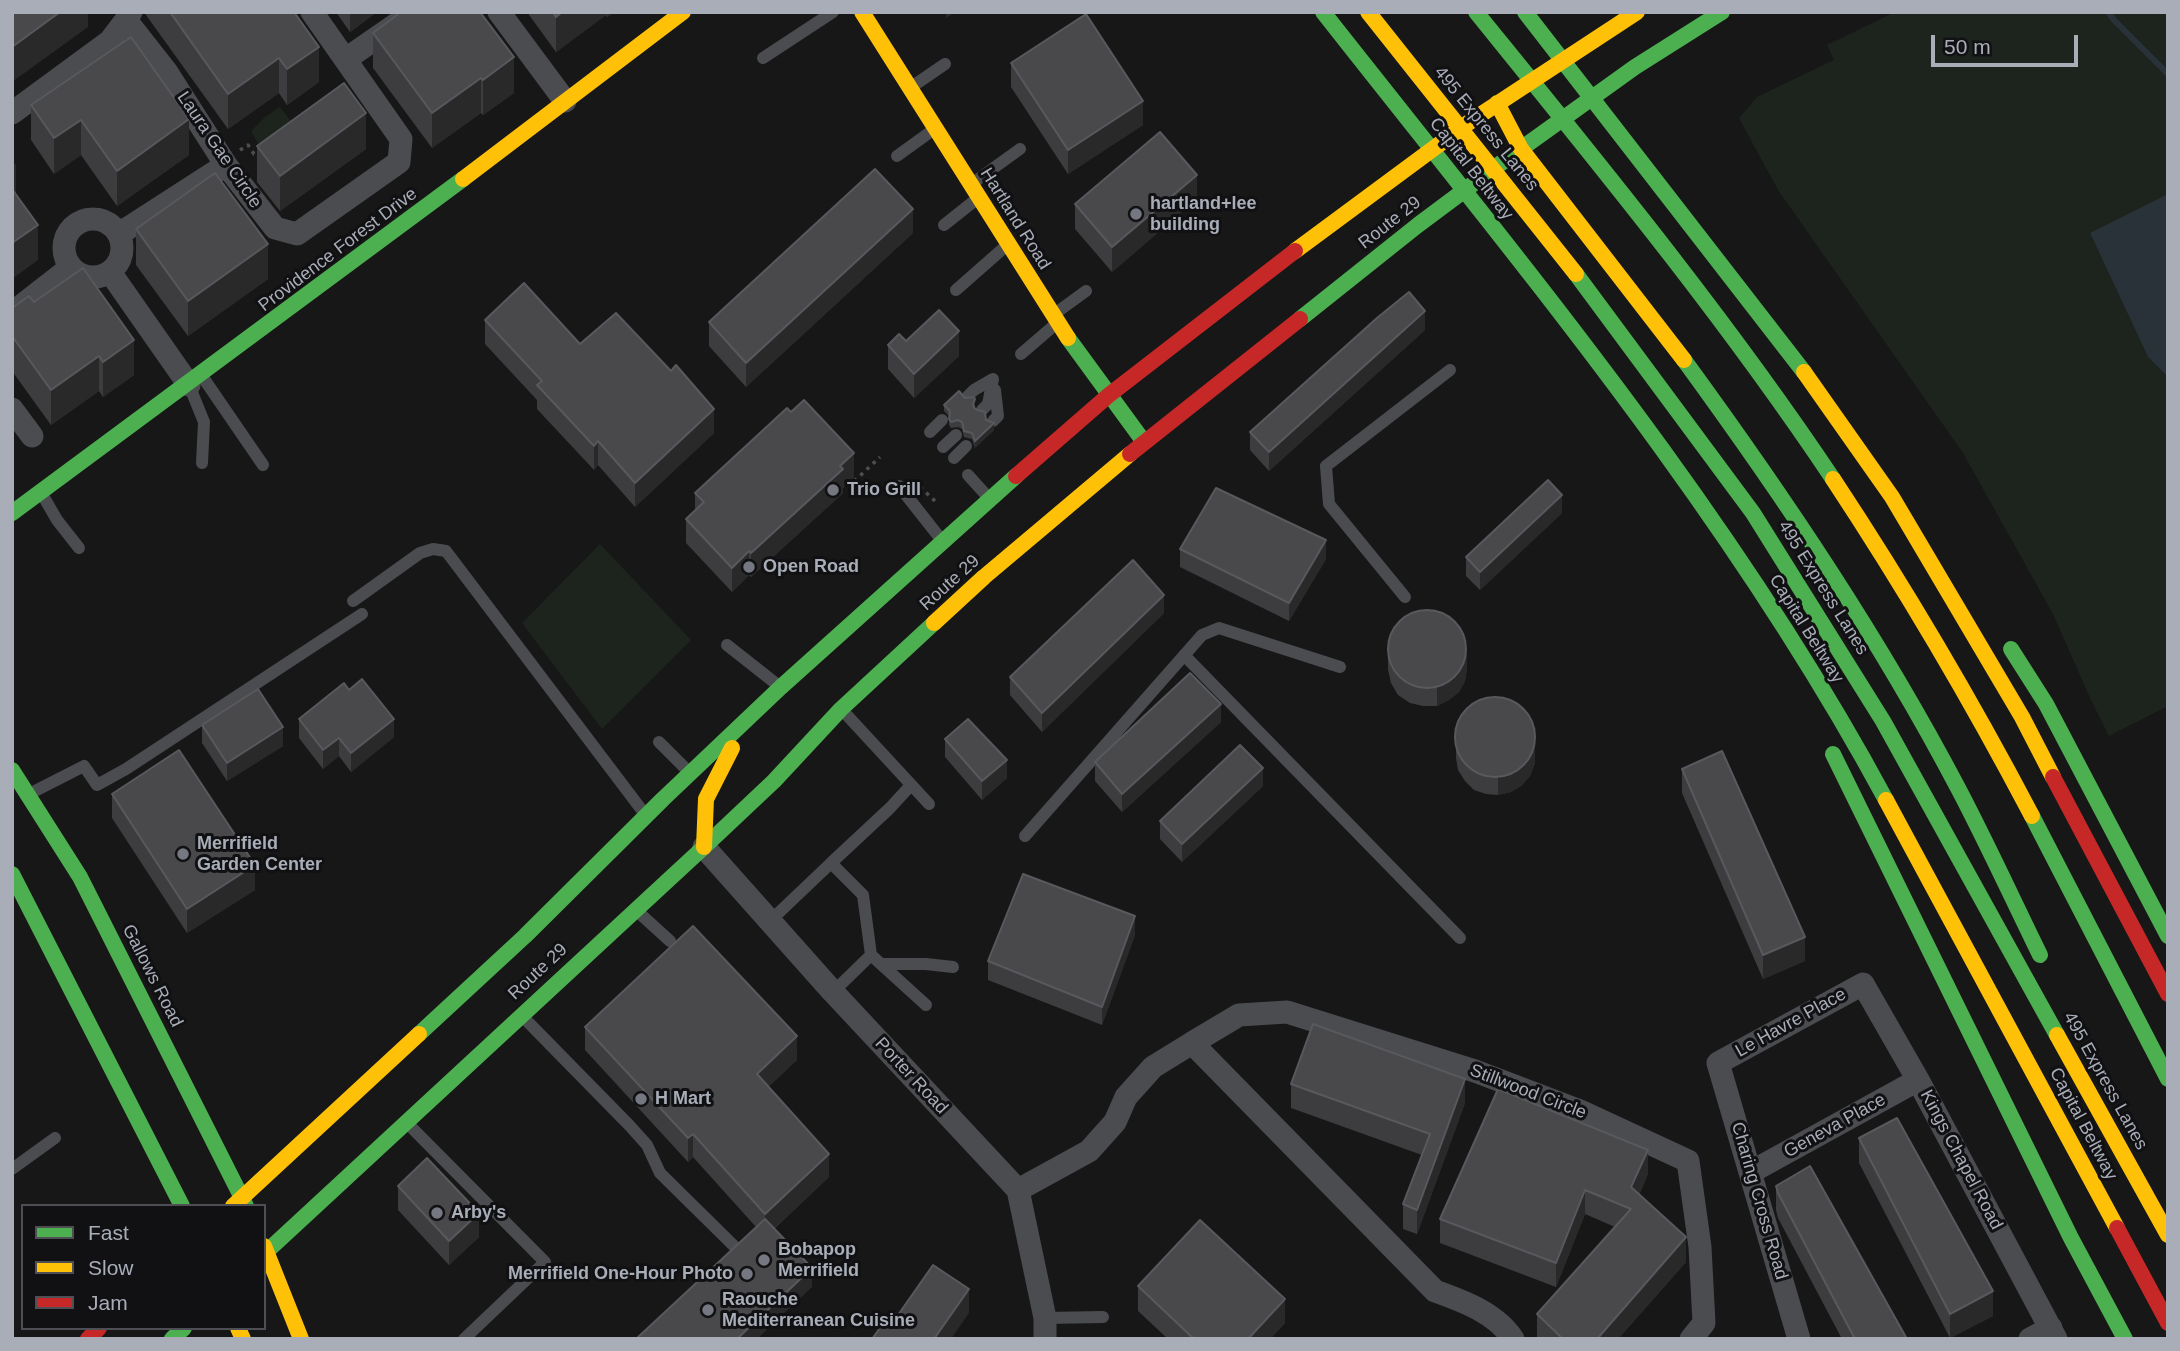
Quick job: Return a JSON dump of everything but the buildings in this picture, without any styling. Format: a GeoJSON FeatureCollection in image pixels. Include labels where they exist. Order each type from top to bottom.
{"type":"FeatureCollection","features":[{"type":"Feature","properties":{"kind":"main road","name":"Providence Forest Drive"},"geometry":{"type":"LineString","coordinates":[[12,513],[387,238],[683,12]]}},
{"type":"Feature","properties":{"kind":"main road","name":"Hartland Road"},"geometry":{"type":"LineString","coordinates":[[862,12],[1055,319],[1144,442]]}},
{"type":"Feature","properties":{"kind":"main road","name":"Capital Beltway"},"geometry":{"type":"LineString","coordinates":[[1322,12],[1611,378],[1692,490],[1769,604],[1866,763],[2168,1323]]}},
{"type":"Feature","properties":{"kind":"main road","name":"495 Express Lanes"},"geometry":{"type":"LineString","coordinates":[[1368,12],[1578,276],[1753,513],[1883,721],[2168,1235]]}},
{"type":"Feature","properties":{"kind":"main road"},"geometry":{"type":"LineString","coordinates":[[1476,12],[1711,309],[1803,433],[1864,526],[1988,731],[2168,1079]]}},
{"type":"Feature","properties":{"kind":"main road"},"geometry":{"type":"LineString","coordinates":[[1525,12],[1793,356],[1879,457],[1920,513]]}},
{"type":"Feature","properties":{"kind":"main road","name":"Route 29"},"geometry":{"type":"LineString","coordinates":[[240,1203],[525,936],[780,687],[1109,395],[1385,184],[1497,103],[1637,12]]}},
{"type":"Feature","properties":{"kind":"main road","name":"Route 29"},"geometry":{"type":"LineString","coordinates":[[266,1250],[704,847],[774,781],[841,709],[984,577],[1144,442],[1418,226],[1521,149],[1541,142],[1635,67],[1722,12]]}},
{"type":"Feature","properties":{"kind":"main road"},"geometry":{"type":"LineString","coordinates":[[1497,103],[1541,142]]}},
{"type":"Feature","properties":{"kind":"main road"},"geometry":{"type":"LineString","coordinates":[[1497,103],[1521,149],[1667,337],[1743,441],[1828,569],[1887,663],[1958,788],[2046,967]]}},
{"type":"Feature","properties":{"kind":"main road"},"geometry":{"type":"LineString","coordinates":[[1793,356],[1892,498],[1959,610],[2028,729],[2168,994]]}},
{"type":"Feature","properties":{"kind":"main road"},"geometry":{"type":"LineString","coordinates":[[1769,604],[1805,692]]}},
{"type":"Feature","properties":{"kind":"main road"},"geometry":{"type":"LineString","coordinates":[[2003,636],[2046,704],[2168,936]]}},
{"type":"Feature","properties":{"kind":"main road"},"geometry":{"type":"LineString","coordinates":[[704,847],[706,799],[743,725]]}},
{"type":"Feature","properties":{"kind":"main road"},"geometry":{"type":"LineString","coordinates":[[1827,743],[2071,1238],[2125,1339]]}},
{"type":"Feature","properties":{"kind":"main road","name":"Gallows Road"},"geometry":{"type":"LineString","coordinates":[[12,770],[80,877],[240,1203]]}},
{"type":"Feature","properties":{"kind":"main road"},"geometry":{"type":"LineString","coordinates":[[12,874],[181,1204]]}},
{"type":"Feature","properties":{"kind":"main road"},"geometry":{"type":"LineString","coordinates":[[2090,962],[2168,1092]]}},
{"type":"Feature","properties":{"kind":"main road"},"geometry":{"type":"LineString","coordinates":[[2092,1066],[2168,1226]]}},
{"type":"Feature","properties":{"kind":"main road"},"geometry":{"type":"LineString","coordinates":[[266,1253],[301,1339]]}},
{"type":"Feature","properties":{"kind":"street","name":"Laura Gae Circle"},"geometry":{"type":"LineString","coordinates":[[129,16],[225,163],[275,228],[297,234],[398,162],[401,139],[312,12]]}},
{"type":"Feature","properties":{"kind":"street"},"geometry":{"type":"LineString","coordinates":[[346,59],[414,12]]}},
{"type":"Feature","properties":{"kind":"street"},"geometry":{"type":"LineString","coordinates":[[499,12],[565,101]]}},
{"type":"Feature","properties":{"kind":"street"},"geometry":{"type":"LineString","coordinates":[[12,113],[110,41],[129,16]]}},
{"type":"Feature","properties":{"kind":"street"},"geometry":{"type":"LineString","coordinates":[[119,234],[225,163]]}},
{"type":"Feature","properties":{"kind":"street"},"geometry":{"type":"LineString","coordinates":[[95,219],[105,221],[119,234],[122,250],[116,266],[110,272],[94,277],[78,273],[66,259],[64,249],[69,231],[76,224],[95,219]]}},
{"type":"Feature","properties":{"kind":"street"},"geometry":{"type":"LineString","coordinates":[[12,313],[71,267]]}},
{"type":"Feature","properties":{"kind":"street"},"geometry":{"type":"LineString","coordinates":[[110,272],[195,380]]}},
{"type":"Feature","properties":{"kind":"street"},"geometry":{"type":"LineString","coordinates":[[12,409],[32,436]]}},
{"type":"Feature","properties":{"kind":"street","name":"Porter Road"},"geometry":{"type":"LineString","coordinates":[[704,847],[833,992],[1018,1190]]}},
{"type":"Feature","properties":{"kind":"street","name":"Le Havre Place"},"geometry":{"type":"LineString","coordinates":[[1718,1063],[1863,984]]}},
{"type":"Feature","properties":{"kind":"street","name":"Kings Chapel Road"},"geometry":{"type":"LineString","coordinates":[[1863,984],[1918,1080],[2046,1335]]}},
{"type":"Feature","properties":{"kind":"street","name":"Stillwood Circle"},"geometry":{"type":"LineString","coordinates":[[1018,1190],[1089,1151],[1115,1122],[1126,1097],[1153,1067],[1239,1015],[1287,1012],[1475,1071],[1580,1111],[1688,1161],[1700,1247],[1704,1323],[1691,1339]]}},
{"type":"Feature","properties":{"kind":"street"},"geometry":{"type":"LineString","coordinates":[[1192,1043],[1435,1291],[1470,1304],[1506,1327],[1513,1339]]}},
{"type":"Feature","properties":{"kind":"street","name":"Charing Cross Road"},"geometry":{"type":"LineString","coordinates":[[1718,1063],[1799,1339]]}},
{"type":"Feature","properties":{"kind":"street","name":"Geneva Place"},"geometry":{"type":"LineString","coordinates":[[1751,1172],[1918,1080]]}},
{"type":"Feature","properties":{"kind":"street"},"geometry":{"type":"LineString","coordinates":[[1018,1190],[1045,1328]]}},
{"type":"Feature","properties":{"kind":"lane"},"geometry":{"type":"LineString","coordinates":[[763,58],[833,12]]}},
{"type":"Feature","properties":{"kind":"lane"},"geometry":{"type":"LineString","coordinates":[[910,89],[945,64]]}},
{"type":"Feature","properties":{"kind":"lane"},"geometry":{"type":"LineString","coordinates":[[897,156],[935,128]]}},
{"type":"Feature","properties":{"kind":"lane"},"geometry":{"type":"LineString","coordinates":[[944,225],[974,191],[1020,149]]}},
{"type":"Feature","properties":{"kind":"lane"},"geometry":{"type":"LineString","coordinates":[[956,290],[1008,244]]}},
{"type":"Feature","properties":{"kind":"lane"},"geometry":{"type":"LineString","coordinates":[[1021,354],[1086,291]]}},
{"type":"Feature","properties":{"kind":"lane"},"geometry":{"type":"LineString","coordinates":[[1405,597],[1329,504],[1326,466],[1450,370]]}},
{"type":"Feature","properties":{"kind":"lane"},"geometry":{"type":"LineString","coordinates":[[968,396],[993,379]]}},
{"type":"Feature","properties":{"kind":"lane"},"geometry":{"type":"LineString","coordinates":[[982,410],[988,404],[993,379]]}},
{"type":"Feature","properties":{"kind":"lane"},"geometry":{"type":"LineString","coordinates":[[993,379],[998,416],[993,421]]}},
{"type":"Feature","properties":{"kind":"lane"},"geometry":{"type":"LineString","coordinates":[[195,380],[204,422],[202,463]]}},
{"type":"Feature","properties":{"kind":"lane"},"geometry":{"type":"LineString","coordinates":[[195,380],[263,465]]}},
{"type":"Feature","properties":{"kind":"lane"},"geometry":{"type":"LineString","coordinates":[[930,432],[942,420]]}},
{"type":"Feature","properties":{"kind":"lane"},"geometry":{"type":"LineString","coordinates":[[943,447],[956,435]]}},
{"type":"Feature","properties":{"kind":"lane"},"geometry":{"type":"LineString","coordinates":[[954,458],[966,446]]}},
{"type":"Feature","properties":{"kind":"lane"},"geometry":{"type":"LineString","coordinates":[[968,475],[990,499]]}},
{"type":"Feature","properties":{"kind":"lane"},"geometry":{"type":"LineString","coordinates":[[899,486],[942,541]]}},
{"type":"Feature","properties":{"kind":"lane"},"geometry":{"type":"LineString","coordinates":[[41,492],[57,520],[79,548]]}},
{"type":"Feature","properties":{"kind":"lane"},"geometry":{"type":"LineString","coordinates":[[353,601],[420,553],[433,549],[446,551],[646,816]]}},
{"type":"Feature","properties":{"kind":"lane"},"geometry":{"type":"LineString","coordinates":[[28,795],[84,766],[97,785],[135,763],[362,614]]}},
{"type":"Feature","properties":{"kind":"lane"},"geometry":{"type":"LineString","coordinates":[[1025,836],[1202,635],[1219,628],[1340,667]]}},
{"type":"Feature","properties":{"kind":"lane"},"geometry":{"type":"LineString","coordinates":[[727,645],[780,687]]}},
{"type":"Feature","properties":{"kind":"lane"},"geometry":{"type":"LineString","coordinates":[[1184,655],[1460,938]]}},
{"type":"Feature","properties":{"kind":"lane"},"geometry":{"type":"LineString","coordinates":[[841,709],[929,804]]}},
{"type":"Feature","properties":{"kind":"lane"},"geometry":{"type":"LineString","coordinates":[[659,742],[691,774]]}},
{"type":"Feature","properties":{"kind":"lane"},"geometry":{"type":"LineString","coordinates":[[770,921],[911,785]]}},
{"type":"Feature","properties":{"kind":"lane"},"geometry":{"type":"LineString","coordinates":[[831,863],[863,895],[871,955],[926,1005]]}},
{"type":"Feature","properties":{"kind":"lane"},"geometry":{"type":"LineString","coordinates":[[635,909],[670,941]]}},
{"type":"Feature","properties":{"kind":"lane"},"geometry":{"type":"LineString","coordinates":[[833,992],[871,955]]}},
{"type":"Feature","properties":{"kind":"lane"},"geometry":{"type":"LineString","coordinates":[[883,964],[953,967]]}},
{"type":"Feature","properties":{"kind":"lane"},"geometry":{"type":"LineString","coordinates":[[520,1015],[629,1125],[647,1145],[660,1173],[734,1246]]}},
{"type":"Feature","properties":{"kind":"lane"},"geometry":{"type":"LineString","coordinates":[[406,1122],[545,1262],[464,1339]]}},
{"type":"Feature","properties":{"kind":"lane"},"geometry":{"type":"LineString","coordinates":[[12,1169],[55,1138]]}},
{"type":"Feature","properties":{"kind":"lane"},"geometry":{"type":"LineString","coordinates":[[1045,1328],[1103,1317]]}},
{"type":"Feature","properties":{"kind":"path"},"geometry":{"type":"LineString","coordinates":[[225,163],[248,145],[254,154],[267,152]]}},
{"type":"Feature","properties":{"kind":"path"},"geometry":{"type":"LineString","coordinates":[[848,487],[880,457]]}},
{"type":"Feature","properties":{"kind":"shaded area"},"geometry":{"type":"Polygon","coordinates":[[[1895,12],[2168,12],[2168,194],[2090,233],[2148,357],[2168,377],[2168,706],[2109,736],[2053,614],[1963,453],[1778,190],[1739,118],[1757,97],[1834,60],[1827,45],[1895,12]]]}},
{"type":"Feature","properties":{"kind":"shaded area"},"geometry":{"type":"Polygon","coordinates":[[[280,107],[290,120],[290,131],[264,147],[258,143],[251,131],[280,107]]]}},
{"type":"Feature","properties":{"kind":"shaded area"},"geometry":{"type":"Polygon","coordinates":[[[2168,194],[2168,377],[2148,357],[2090,233],[2168,194]]]}},
{"type":"Feature","properties":{"kind":"shaded area"},"geometry":{"type":"Polygon","coordinates":[[[600,544],[691,640],[602,729],[522,623],[600,544]]]}},
{"type":"Feature","properties":{"kind":"waterway"},"geometry":{"type":"LineString","coordinates":[[2108,12],[2168,74]]}},
{"type":"Feature","properties":{"kind":"traffic: fast"},"geometry":{"type":"LineString","coordinates":[[1323,12],[1548,297],[1693,492],[1826,694],[1886,800]]}},
{"type":"Feature","properties":{"kind":"traffic: fast"},"geometry":{"type":"LineString","coordinates":[[1476,12],[1705,300],[1833,479]]}},
{"type":"Feature","properties":{"kind":"traffic: fast"},"geometry":{"type":"LineString","coordinates":[[1525,12],[1804,372]]}},
{"type":"Feature","properties":{"kind":"traffic: fast"},"geometry":{"type":"LineString","coordinates":[[1300,319],[1497,166],[1635,67],[1722,12]]}},
{"type":"Feature","properties":{"kind":"traffic: fast"},"geometry":{"type":"LineString","coordinates":[[12,513],[463,179]]}},
{"type":"Feature","properties":{"kind":"traffic: fast"},"geometry":{"type":"LineString","coordinates":[[1576,274],[1753,513],[1883,721],[2057,1035]]}},
{"type":"Feature","properties":{"kind":"traffic: fast"},"geometry":{"type":"LineString","coordinates":[[1068,338],[1144,442]]}},
{"type":"Feature","properties":{"kind":"traffic: fast"},"geometry":{"type":"LineString","coordinates":[[1684,360],[1794,516],[1896,677],[1969,809],[2040,955]]}},
{"type":"Feature","properties":{"kind":"traffic: fast"},"geometry":{"type":"LineString","coordinates":[[419,1034],[525,936],[781,687],[1016,476]]}},
{"type":"Feature","properties":{"kind":"traffic: fast"},"geometry":{"type":"LineString","coordinates":[[266,1252],[704,847],[774,781],[841,709],[934,623]]}},
{"type":"Feature","properties":{"kind":"traffic: fast"},"geometry":{"type":"LineString","coordinates":[[2011,649],[2046,704],[2168,936]]}},
{"type":"Feature","properties":{"kind":"traffic: fast"},"geometry":{"type":"LineString","coordinates":[[1833,754],[2071,1238],[2125,1339]]}},
{"type":"Feature","properties":{"kind":"traffic: fast"},"geometry":{"type":"LineString","coordinates":[[12,770],[80,877],[245,1204]]}},
{"type":"Feature","properties":{"kind":"traffic: fast"},"geometry":{"type":"LineString","coordinates":[[2032,816],[2168,1079]]}},
{"type":"Feature","properties":{"kind":"traffic: fast"},"geometry":{"type":"LineString","coordinates":[[12,874],[181,1204]]}},
{"type":"Feature","properties":{"kind":"traffic: fast"},"geometry":{"type":"LineString","coordinates":[[172,1339],[182,1330]]}},
{"type":"Feature","properties":{"kind":"traffic: slow"},"geometry":{"type":"LineString","coordinates":[[463,179],[683,12]]}},
{"type":"Feature","properties":{"kind":"traffic: slow"},"geometry":{"type":"LineString","coordinates":[[862,12],[1068,338]]}},
{"type":"Feature","properties":{"kind":"traffic: slow"},"geometry":{"type":"LineString","coordinates":[[1368,12],[1576,274]]}},
{"type":"Feature","properties":{"kind":"traffic: slow"},"geometry":{"type":"LineString","coordinates":[[1295,251],[1468,123],[1637,12]]}},
{"type":"Feature","properties":{"kind":"traffic: slow"},"geometry":{"type":"LineString","coordinates":[[1497,103],[1521,149],[1684,360]]}},
{"type":"Feature","properties":{"kind":"traffic: slow"},"geometry":{"type":"LineString","coordinates":[[1804,372],[1892,497],[2022,717],[2053,777]]}},
{"type":"Feature","properties":{"kind":"traffic: slow"},"geometry":{"type":"LineString","coordinates":[[934,623],[984,577],[1130,454]]}},
{"type":"Feature","properties":{"kind":"traffic: slow"},"geometry":{"type":"LineString","coordinates":[[1833,479],[1937,645],[2032,816]]}},
{"type":"Feature","properties":{"kind":"traffic: slow"},"geometry":{"type":"LineString","coordinates":[[704,847],[706,799],[732,748]]}},
{"type":"Feature","properties":{"kind":"traffic: slow"},"geometry":{"type":"LineString","coordinates":[[1886,800],[2117,1228]]}},
{"type":"Feature","properties":{"kind":"traffic: slow"},"geometry":{"type":"LineString","coordinates":[[235,1204],[419,1034]]}},
{"type":"Feature","properties":{"kind":"traffic: slow"},"geometry":{"type":"LineString","coordinates":[[2057,1035],[2168,1235]]}},
{"type":"Feature","properties":{"kind":"traffic: slow"},"geometry":{"type":"LineString","coordinates":[[266,1251],[301,1339]]}},
{"type":"Feature","properties":{"kind":"traffic: slow"},"geometry":{"type":"LineString","coordinates":[[239,1330],[243,1339]]}},
{"type":"Feature","properties":{"kind":"traffic: jam"},"geometry":{"type":"LineString","coordinates":[[1016,476],[1109,395],[1295,251]]}},
{"type":"Feature","properties":{"kind":"traffic: jam"},"geometry":{"type":"LineString","coordinates":[[1130,454],[1300,319]]}},
{"type":"Feature","properties":{"kind":"traffic: jam"},"geometry":{"type":"LineString","coordinates":[[2053,777],[2168,994]]}},
{"type":"Feature","properties":{"kind":"traffic: jam"},"geometry":{"type":"LineString","coordinates":[[2117,1228],[2168,1323]]}},
{"type":"Feature","properties":{"kind":"traffic: jam"},"geometry":{"type":"LineString","coordinates":[[88,1339],[97,1330]]}},
{"type":"Feature","properties":{"kind":"place","name":"hartland+lee building"},"geometry":{"type":"Point","coordinates":[1136,214]}},
{"type":"Feature","properties":{"kind":"place","name":"Trio Grill"},"geometry":{"type":"Point","coordinates":[833,490]}},
{"type":"Feature","properties":{"kind":"place","name":"Open Road"},"geometry":{"type":"Point","coordinates":[749,567]}},
{"type":"Feature","properties":{"kind":"place","name":"Merrifield Garden Center"},"geometry":{"type":"Point","coordinates":[183,854]}},
{"type":"Feature","properties":{"kind":"place","name":"H Mart"},"geometry":{"type":"Point","coordinates":[641,1099]}},
{"type":"Feature","properties":{"kind":"place","name":"Arby's"},"geometry":{"type":"Point","coordinates":[437,1213]}},
{"type":"Feature","properties":{"kind":"place","name":"Bobapop Merrifield"},"geometry":{"type":"Point","coordinates":[764,1260]}},
{"type":"Feature","properties":{"kind":"place","name":"Merrifield One-Hour Photo"},"geometry":{"type":"Point","coordinates":[747,1274]}},
{"type":"Feature","properties":{"kind":"place","name":"Raouche Mediterranean Cuisine"},"geometry":{"type":"Point","coordinates":[708,1310]}}]}
